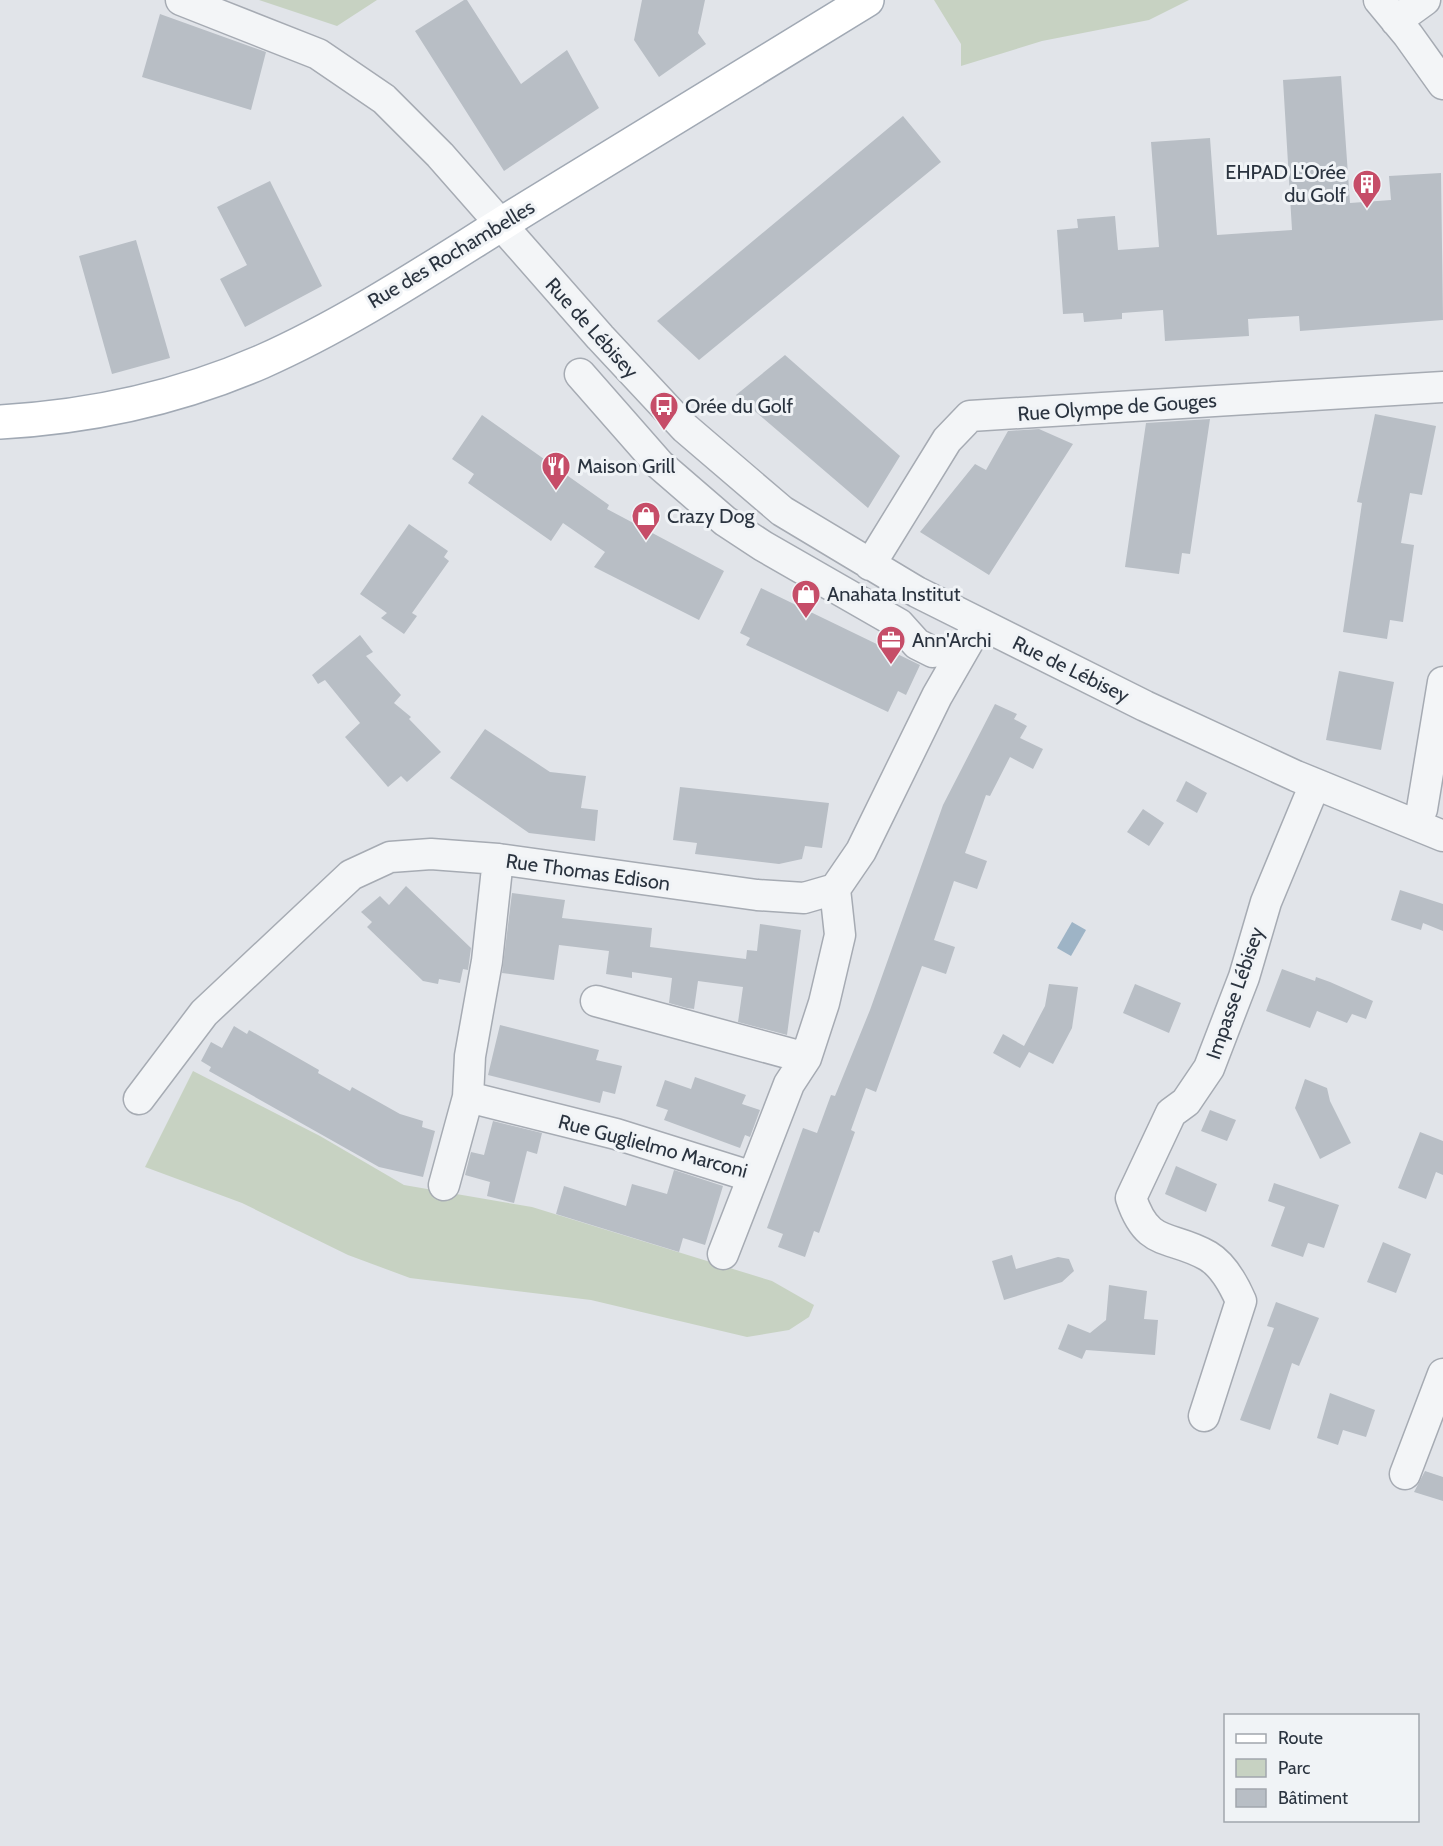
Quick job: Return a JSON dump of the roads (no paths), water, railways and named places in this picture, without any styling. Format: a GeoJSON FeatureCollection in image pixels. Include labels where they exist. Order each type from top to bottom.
{"type":"FeatureCollection","features":[{"type":"Feature","properties":{"kind":"main road","name":"Rue des Rochambelles"},"geometry":{"type":"LineString","coordinates":[[0,422],[51,419],[153,400],[222,378],[261,362],[319,333],[500,225],[867,0]]}},
{"type":"Feature","properties":{"kind":"street","name":"Rue de Lébisey"},"geometry":{"type":"LineString","coordinates":[[181,0],[318,54],[384,99],[420,133],[621,361],[685,428],[782,511],[870,565],[979,623],[1214,740],[1430,830]]}},
{"type":"Feature","properties":{"kind":"street"},"geometry":{"type":"LineString","coordinates":[[1425,0],[1387,10],[1443,84]]}},
{"type":"Feature","properties":{"kind":"street"},"geometry":{"type":"LineString","coordinates":[[580,374],[659,464],[725,521],[783,558],[899,624],[916,644],[933,652]]}},
{"type":"Feature","properties":{"kind":"street","name":"Rue Olympe de Gouges"},"geometry":{"type":"LineString","coordinates":[[870,565],[947,440],[969,417],[1443,387]]}},
{"type":"Feature","properties":{"kind":"street"},"geometry":{"type":"LineString","coordinates":[[835,889],[861,851],[937,696],[979,623]]}},
{"type":"Feature","properties":{"kind":"street"},"geometry":{"type":"LineString","coordinates":[[1430,830],[1422,809],[1443,682]]}},
{"type":"Feature","properties":{"kind":"street","name":"Impasse Lébisey"},"geometry":{"type":"LineString","coordinates":[[1204,1416],[1241,1301],[1232,1282],[1209,1257],[1149,1233],[1137,1217],[1131,1198],[1171,1113],[1186,1102],[1209,1068],[1244,977],[1266,902],[1315,784]]}},
{"type":"Feature","properties":{"kind":"street","name":"Rue Thomas Edison"},"geometry":{"type":"LineString","coordinates":[[139,1099],[204,1013],[351,875],[390,857],[431,854],[498,859],[757,895],[804,898],[835,889]]}},
{"type":"Feature","properties":{"kind":"street"},"geometry":{"type":"LineString","coordinates":[[444,1185],[468,1097],[470,1056],[487,961],[498,859]]}},
{"type":"Feature","properties":{"kind":"street","name":"Rue Guglielmo Marconi"},"geometry":{"type":"LineString","coordinates":[[468,1097],[616,1134],[753,1177],[789,1084],[806,1058],[824,1003],[840,935],[835,889]]}},
{"type":"Feature","properties":{"kind":"street"},"geometry":{"type":"LineString","coordinates":[[596,1001],[806,1058]]}},
{"type":"Feature","properties":{"kind":"street"},"geometry":{"type":"LineString","coordinates":[[723,1254],[753,1177]]}},
{"type":"Feature","properties":{"kind":"street"},"geometry":{"type":"LineString","coordinates":[[1405,1474],[1443,1374]]}},
{"type":"Feature","properties":{"kind":"water"},"geometry":{"type":"Polygon","coordinates":[[[1072,922],[1086,930],[1071,956],[1057,948],[1072,922]]]}},
{"type":"Feature","properties":{"kind":"place","name":"EHPAD L'Orée du Golf"},"geometry":{"type":"Point","coordinates":[1367,210]}},
{"type":"Feature","properties":{"kind":"place","name":"Orée du Golf"},"geometry":{"type":"Point","coordinates":[664,432]}},
{"type":"Feature","properties":{"kind":"place","name":"Maison Grill"},"geometry":{"type":"Point","coordinates":[556,492]}},
{"type":"Feature","properties":{"kind":"place","name":"Crazy Dog"},"geometry":{"type":"Point","coordinates":[646,542]}},
{"type":"Feature","properties":{"kind":"place","name":"Anahata Institut"},"geometry":{"type":"Point","coordinates":[806,620]}},
{"type":"Feature","properties":{"kind":"place","name":"Ann'Archi"},"geometry":{"type":"Point","coordinates":[891,666]}}]}
